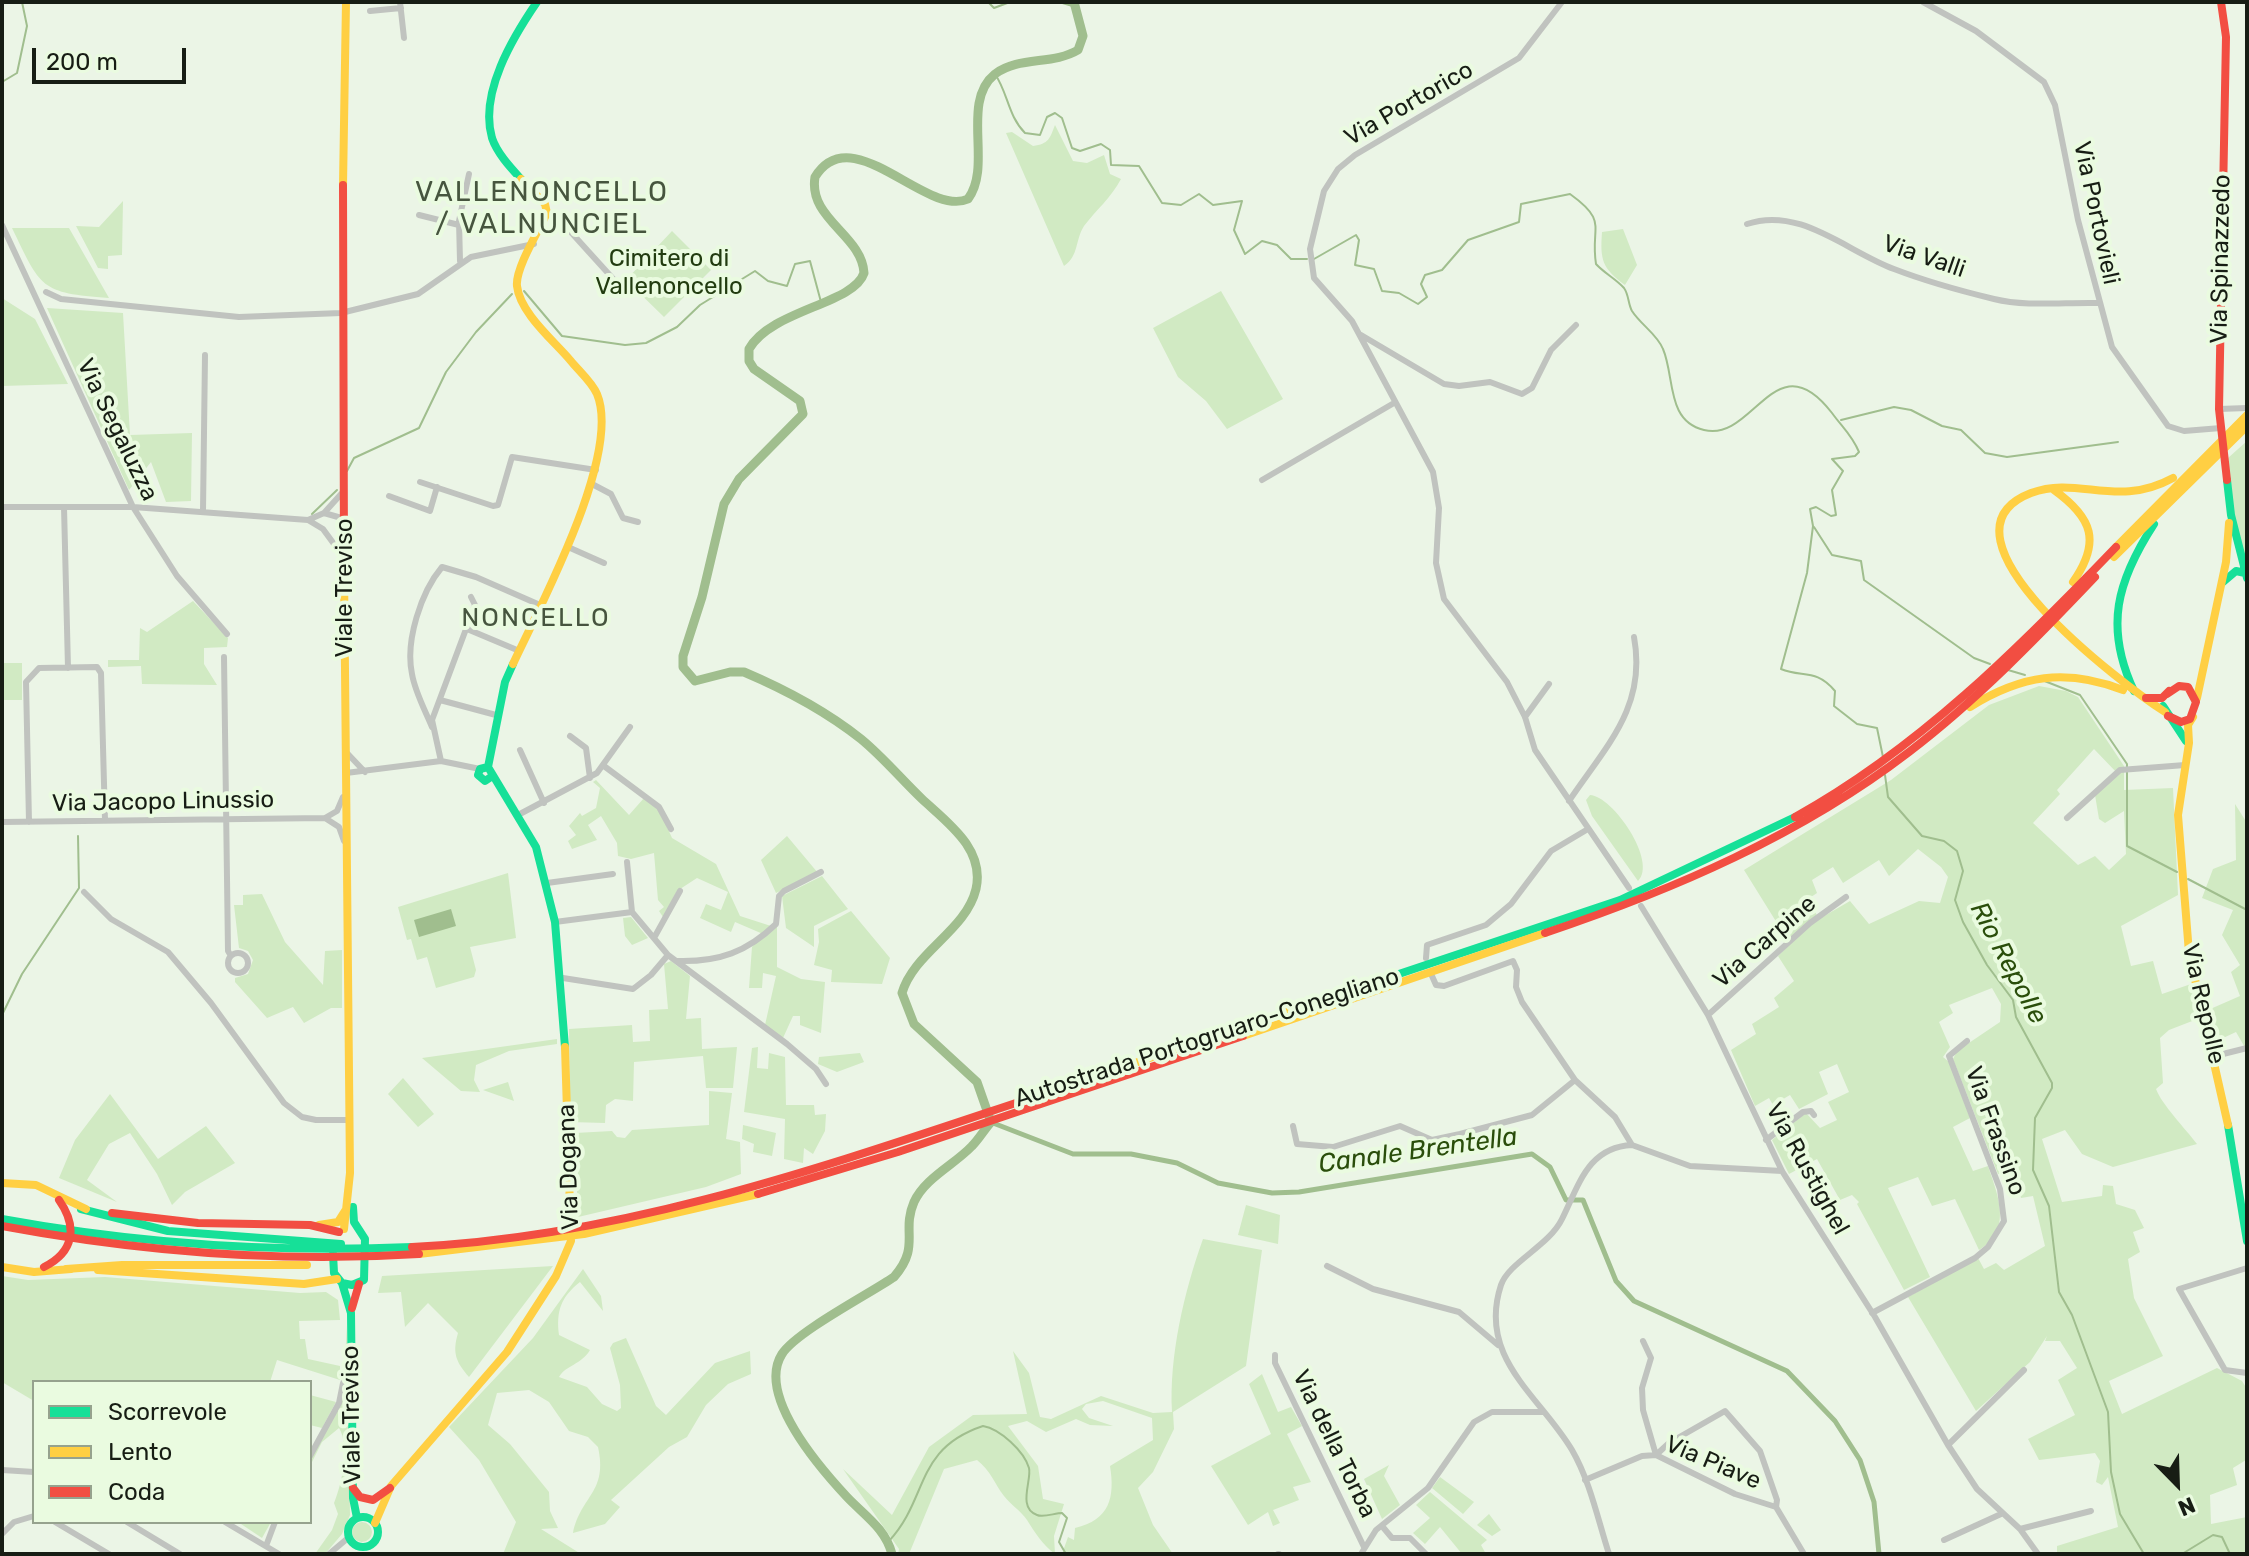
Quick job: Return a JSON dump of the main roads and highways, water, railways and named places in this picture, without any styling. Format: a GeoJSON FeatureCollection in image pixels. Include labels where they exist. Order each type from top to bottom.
{"type":"FeatureCollection","features":[{"type":"Feature","properties":{"kind":"main road","name":"Viale Treviso"},"geometry":{"type":"LineString","coordinates":[[346,2],[341,313],[350,1173],[348,1204],[333,1255],[351,1313]]}},
{"type":"Feature","properties":{"kind":"main road","name":"Via Dogana"},"geometry":{"type":"LineString","coordinates":[[375,1523],[391,1487],[507,1352],[569,1248],[563,978],[555,922],[536,847],[518,815],[484,768],[496,715],[517,650],[568,547],[592,484],[600,415],[597,393],[582,370],[528,310],[517,287],[519,273],[547,213],[545,204],[502,157],[489,125],[489,109],[512,43],[537,2]]}},
{"type":"Feature","properties":{"kind":"main road","name":"Via Spinazzedo"},"geometry":{"type":"LineString","coordinates":[[2221,2],[2226,64],[2219,409],[2231,515]]}},
{"type":"Feature","properties":{"kind":"main road"},"geometry":{"type":"LineString","coordinates":[[2060,604],[2247,412]]}},
{"type":"Feature","properties":{"kind":"main road"},"geometry":{"type":"LineString","coordinates":[[2043,621],[2247,426]]}},
{"type":"Feature","properties":{"kind":"main road"},"geometry":{"type":"LineString","coordinates":[[2193,717],[2178,721],[2137,696],[2035,598],[2003,557],[2000,534],[2006,512],[2024,497],[2052,489],[2118,496],[2148,492],[2196,461]]}},
{"type":"Feature","properties":{"kind":"main road"},"geometry":{"type":"LineString","coordinates":[[2137,696],[2119,658],[2115,637],[2117,602],[2135,551],[2189,481]]}},
{"type":"Feature","properties":{"kind":"main road"},"geometry":{"type":"LineString","coordinates":[[2052,489],[2078,505],[2089,524],[2090,535],[2088,553],[2079,574],[2060,604]]}},
{"type":"Feature","properties":{"kind":"main road"},"geometry":{"type":"LineString","coordinates":[[2231,515],[2245,572]]}},
{"type":"Feature","properties":{"kind":"main road","name":"Via Repolle"},"geometry":{"type":"LineString","coordinates":[[2231,515],[2223,583],[2199,679],[2198,708],[2188,725],[2178,831],[2189,953],[2215,1056],[2244,1200],[2247,1241]]}},
{"type":"Feature","properties":{"kind":"main road","name":"Via Repolle"},"geometry":{"type":"LineString","coordinates":[[2226,565],[2238,545]]}},
{"type":"Feature","properties":{"kind":"main road"},"geometry":{"type":"LineString","coordinates":[[2226,565],[2245,572]]}},
{"type":"Feature","properties":{"kind":"main road"},"geometry":{"type":"LineString","coordinates":[[2223,583],[2236,571],[2245,572]]}},
{"type":"Feature","properties":{"kind":"main road","name":"Autostrada Portogruaro-Conegliano"},"geometry":{"type":"LineString","coordinates":[[2005,662],[2019,643],[2043,621]]}},
{"type":"Feature","properties":{"kind":"main road","name":"Autostrada Portogruaro-Conegliano"},"geometry":{"type":"LineString","coordinates":[[383,1253],[414,1255],[560,1234],[773,1185],[927,1142],[1620,900],[1730,852],[1870,776],[1902,754],[1994,673],[2043,621]]}},
{"type":"Feature","properties":{"kind":"main road"},"geometry":{"type":"LineString","coordinates":[[1902,754],[1930,741],[1980,700],[2019,680],[2040,674],[2075,674],[2154,700],[2199,679]]}},
{"type":"Feature","properties":{"kind":"main road"},"geometry":{"type":"LineString","coordinates":[[2181,686],[2191,690],[2197,698]]}},
{"type":"Feature","properties":{"kind":"main road"},"geometry":{"type":"LineString","coordinates":[[2169,691],[2163,701],[2166,714],[2178,725],[2188,749]]}},
{"type":"Feature","properties":{"kind":"main road","name":"Viale Treviso"},"geometry":{"type":"LineString","coordinates":[[350,1173],[353,1217],[365,1239],[366,1274],[359,1284],[351,1313],[353,1488],[357,1518]]}},
{"type":"Feature","properties":{"kind":"main road"},"geometry":{"type":"LineString","coordinates":[[2,1183],[23,1182],[43,1187],[81,1209],[168,1231],[320,1254]]}},
{"type":"Feature","properties":{"kind":"main road"},"geometry":{"type":"LineString","coordinates":[[21,1271],[38,1269],[56,1261],[71,1242],[73,1231],[69,1213],[43,1187]]}},
{"type":"Feature","properties":{"kind":"main road"},"geometry":{"type":"LineString","coordinates":[[81,1209],[198,1223],[310,1225],[338,1222],[348,1204]]}},
{"type":"Feature","properties":{"kind":"main road"},"geometry":{"type":"LineString","coordinates":[[2,1219],[112,1241]]}},
{"type":"Feature","properties":{"kind":"main road"},"geometry":{"type":"LineString","coordinates":[[310,1225],[358,1229]]}},
{"type":"Feature","properties":{"kind":"main road"},"geometry":{"type":"LineString","coordinates":[[2,1226],[112,1241],[320,1254],[383,1253]]}},
{"type":"Feature","properties":{"kind":"main road","name":"Autostrada Portogruaro-Conegliano"},"geometry":{"type":"LineString","coordinates":[[383,1253],[423,1246],[560,1234]]}},
{"type":"Feature","properties":{"kind":"main road"},"geometry":{"type":"LineString","coordinates":[[2,1267],[21,1271],[383,1253]]}},
{"type":"Feature","properties":{"kind":"main road"},"geometry":{"type":"LineString","coordinates":[[66,1269],[304,1284],[340,1281],[359,1284]]}},
{"type":"Feature","properties":{"kind":"main road"},"geometry":{"type":"LineString","coordinates":[[353,1488],[360,1497],[373,1500],[391,1487]]}},
{"type":"Feature","properties":{"kind":"main road"},"geometry":{"type":"LineString","coordinates":[[367,1517],[375,1523],[378,1536],[364,1551],[348,1538],[350,1524],[357,1518],[367,1517]]}},
{"type":"Feature","properties":{"kind":"waterway"},"geometry":{"type":"LineString","coordinates":[[2,82],[17,73],[27,26],[22,2]]}},
{"type":"Feature","properties":{"kind":"waterway"},"geometry":{"type":"LineString","coordinates":[[988,2],[994,8],[1010,2]]}},
{"type":"Feature","properties":{"kind":"waterway"},"geometry":{"type":"LineString","coordinates":[[1059,2],[1076,7]]}},
{"type":"Feature","properties":{"kind":"waterway"},"geometry":{"type":"LineString","coordinates":[[892,1554],[879,1530],[835,1484],[795,1430],[777,1390],[776,1371],[782,1354],[802,1335],[894,1277],[907,1256],[909,1222],[919,1193],[965,1153],[991,1122],[977,1082],[914,1024],[902,993],[917,965],[951,930],[970,904],[976,889],[975,861],[953,827],[848,729],[805,702],[744,672],[730,672],[695,681],[683,667],[683,656],[702,597],[724,504],[739,479],[803,414],[800,401],[754,369],[749,361],[749,349],[775,325],[845,292],[857,284],[864,273],[855,248],[819,204],[815,177],[830,161],[849,158],[869,163],[932,195],[951,201],[968,199],[978,169],[978,117],[985,86],[1004,68],[1058,58],[1078,50],[1083,36],[1074,2]]}},
{"type":"Feature","properties":{"kind":"waterway","name":"Rio Repolle"},"geometry":{"type":"LineString","coordinates":[[995,74],[1015,119],[1025,133],[1040,135],[1047,117],[1055,113],[1062,118],[1072,148],[1080,151],[1101,144],[1110,150],[1111,165],[1139,166],[1162,203],[1181,205],[1199,194],[1213,205],[1242,201],[1234,230],[1245,254],[1262,241],[1277,245],[1291,259],[1307,259]]}},
{"type":"Feature","properties":{"kind":"waterway","name":"Rio Repolle"},"geometry":{"type":"LineString","coordinates":[[1314,259],[1356,235],[1359,240],[1355,265],[1374,269],[1382,291],[1399,293],[1418,304],[1427,297],[1421,284],[1425,275],[1442,270],[1468,240],[1519,222],[1521,204],[1570,194],[1594,218],[1596,264],[1624,288],[1632,311],[1660,344],[1667,360],[1677,408],[1692,425],[1704,430],[1722,430],[1780,389],[1795,386],[1812,393],[1847,431],[1859,452],[1855,456],[1832,459],[1843,471],[1832,490],[1836,515],[1831,516],[1816,507],[1810,509],[1813,526],[1807,573],[1781,669],[1815,676],[1828,684],[1835,691],[1834,706],[1857,724],[1877,728],[1883,757]]}},
{"type":"Feature","properties":{"kind":"waterway"},"geometry":{"type":"LineString","coordinates":[[524,291],[562,336],[625,345],[646,343],[677,327],[700,305],[755,271],[768,281],[787,286],[795,264],[810,261],[821,302]]}},
{"type":"Feature","properties":{"kind":"waterway"},"geometry":{"type":"LineString","coordinates":[[347,471],[354,458],[419,428],[446,372],[476,332],[512,294]]}},
{"type":"Feature","properties":{"kind":"waterway"},"geometry":{"type":"LineString","coordinates":[[1841,420],[1894,407],[1911,410],[1942,426],[1961,430],[1985,453],[2007,457],[2118,442]]}},
{"type":"Feature","properties":{"kind":"waterway"},"geometry":{"type":"LineString","coordinates":[[312,514],[337,490]]}},
{"type":"Feature","properties":{"kind":"waterway"},"geometry":{"type":"LineString","coordinates":[[1814,527],[1832,555],[1861,561],[1864,580],[1974,658],[1990,664]]}},
{"type":"Feature","properties":{"kind":"waterway"},"geometry":{"type":"LineString","coordinates":[[2008,670],[2025,675]]}},
{"type":"Feature","properties":{"kind":"waterway"},"geometry":{"type":"LineString","coordinates":[[2042,680],[2080,695],[2127,764],[2127,846],[2177,872]]}},
{"type":"Feature","properties":{"kind":"waterway","name":"Rio Repolle"},"geometry":{"type":"LineString","coordinates":[[1885,775],[1888,797],[1922,836],[1944,841],[1957,851],[1963,871],[1955,900],[1963,922],[1987,965],[2013,1000],[2016,1017],[2052,1083],[2035,1118],[2033,1170],[2049,1206],[2059,1292],[2072,1315],[2108,1412],[2111,1472],[2120,1514],[2144,1554]]}},
{"type":"Feature","properties":{"kind":"waterway"},"geometry":{"type":"LineString","coordinates":[[2,1015],[22,974],[79,888],[78,836]]}},
{"type":"Feature","properties":{"kind":"waterway"},"geometry":{"type":"LineString","coordinates":[[2188,879],[2247,910]]}},
{"type":"Feature","properties":{"kind":"waterway","name":"Canale Brentella"},"geometry":{"type":"LineString","coordinates":[[993,1123],[1073,1154],[1131,1154],[1177,1163],[1218,1183],[1272,1193],[1299,1192],[1532,1154],[1550,1167],[1566,1200],[1583,1200],[1616,1281],[1634,1301],[1787,1371],[1835,1421],[1860,1460],[1874,1502],[1879,1554]]}},
{"type":"Feature","properties":{"kind":"waterway"},"geometry":{"type":"LineString","coordinates":[[889,1541],[902,1525],[933,1461],[961,1436],[983,1426],[1004,1436],[1026,1461],[1029,1468],[1026,1500],[1031,1511],[1042,1516],[1062,1513],[1067,1518],[1059,1542],[1066,1554]]}},
{"type":"Feature","properties":{"kind":"waterway","name":"Rio Repolle"},"geometry":{"type":"LineString","coordinates":[[2182,1554],[2213,1535],[2222,1537],[2230,1554]]}},
{"type":"Feature","properties":{"kind":"district","name":"VALLENONCELLO / VALNUNCIEL"},"geometry":{"type":"Point","coordinates":[542,209]}},
{"type":"Feature","properties":{"kind":"district","name":"NONCELLO"},"geometry":{"type":"Point","coordinates":[536,618]}},
{"type":"Feature","properties":{"kind":"park label","name":"Cimitero di Vallenoncello"},"geometry":{"type":"Point","coordinates":[669,273]}}]}
